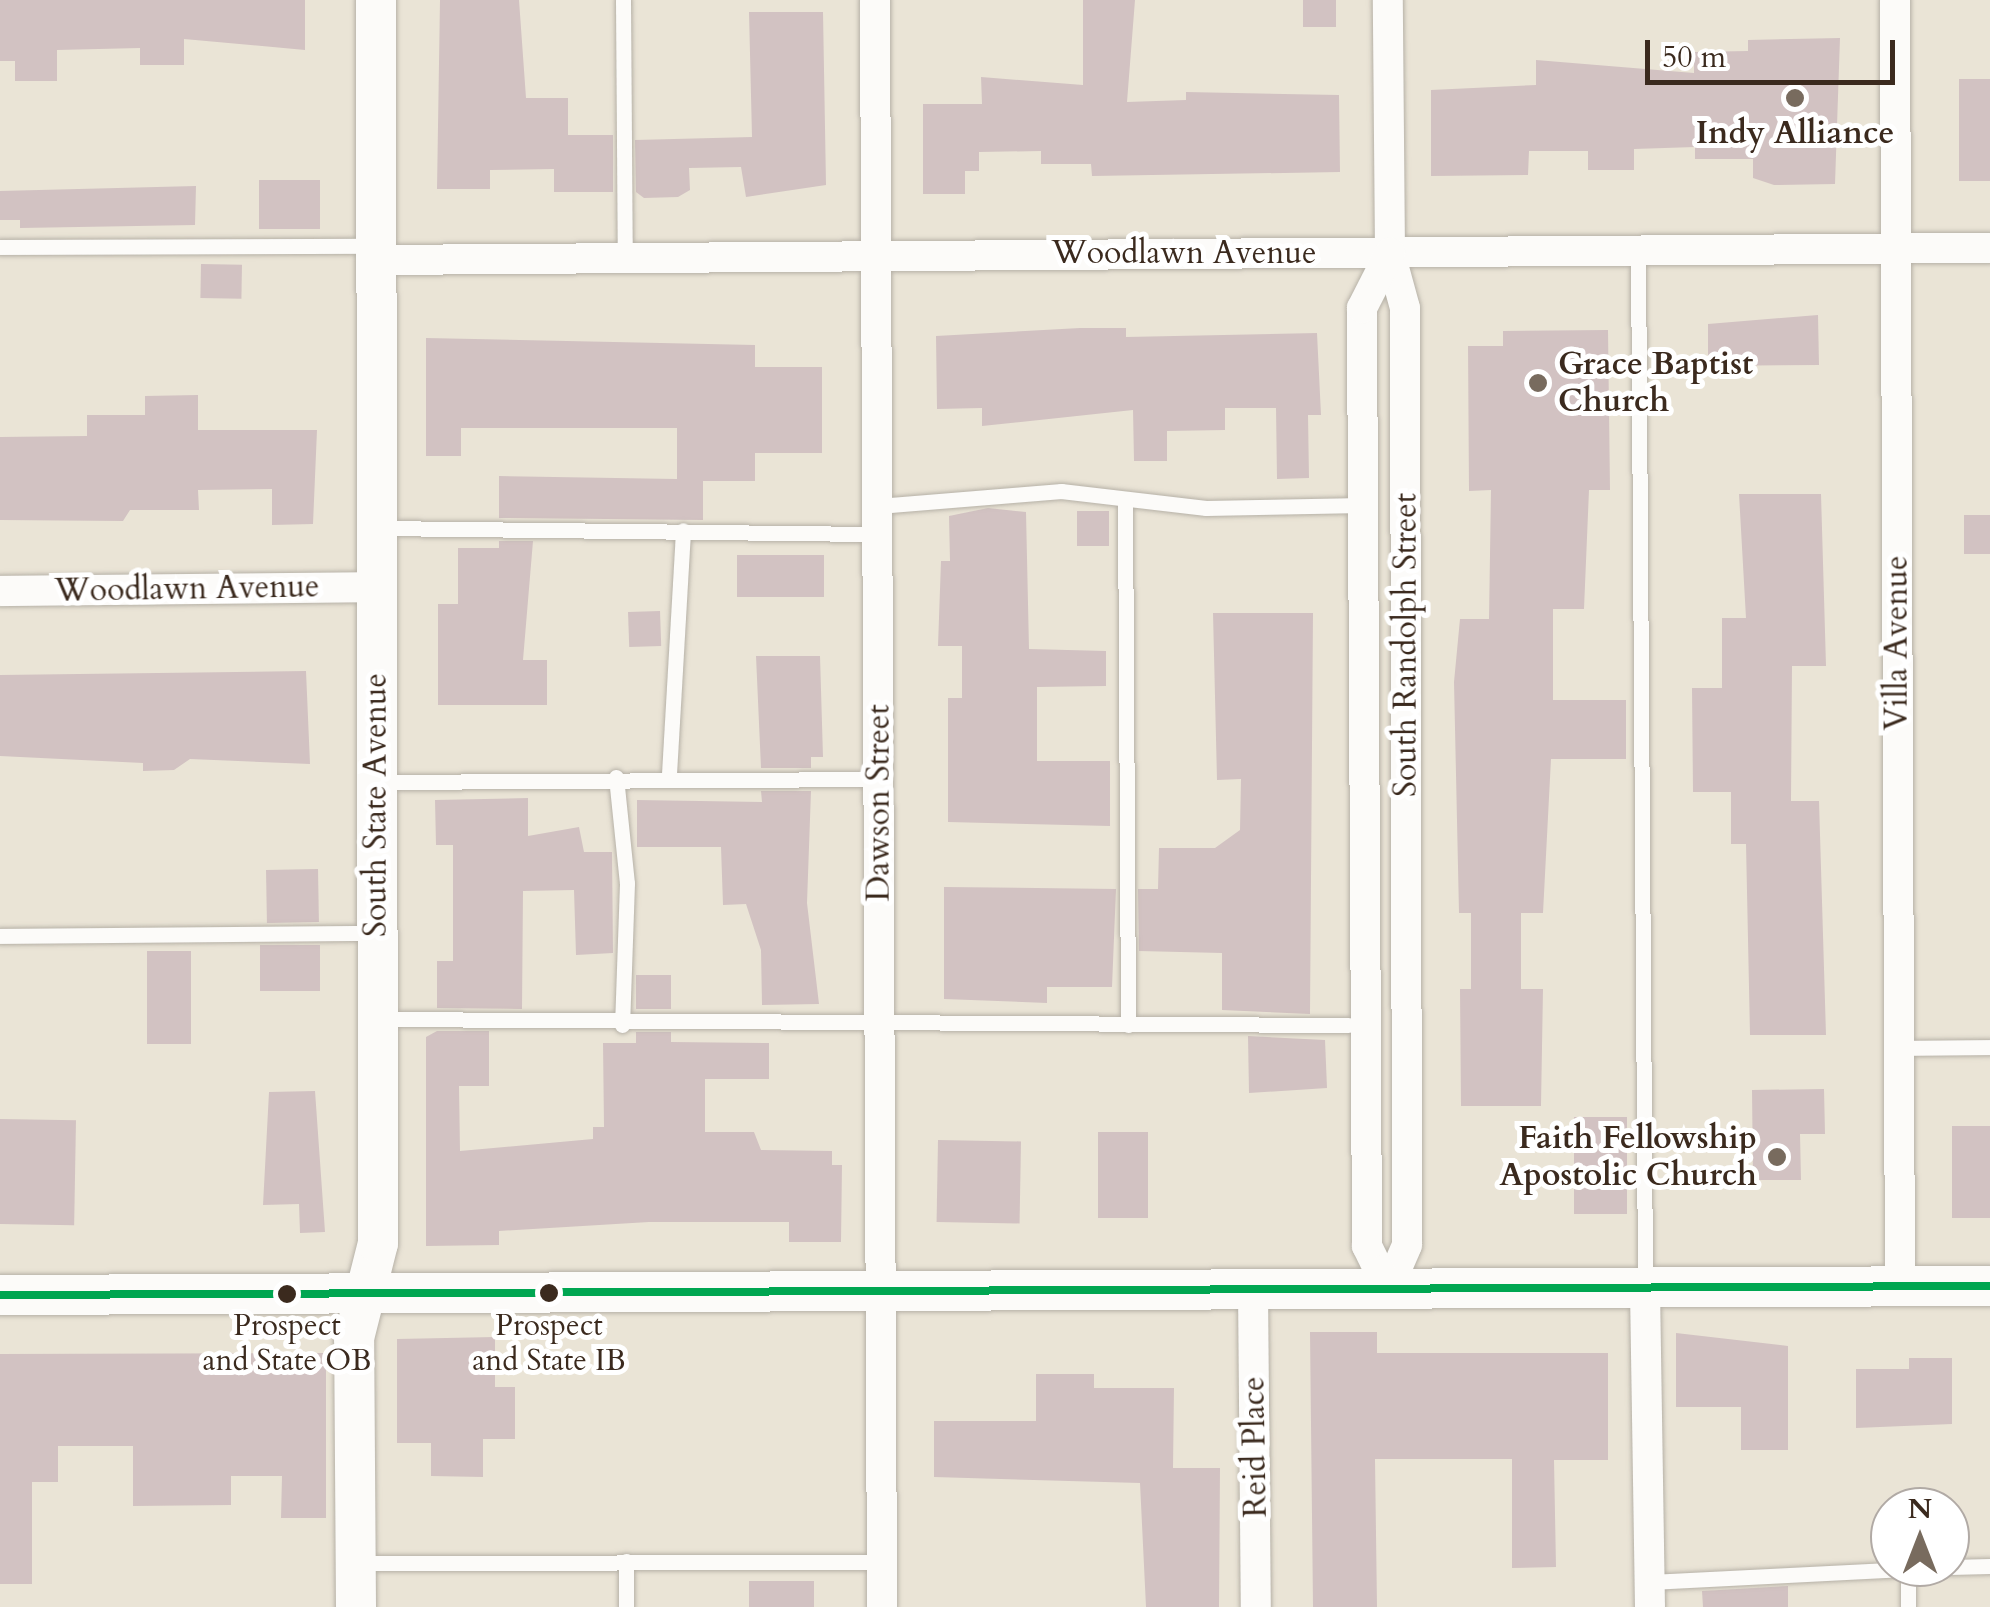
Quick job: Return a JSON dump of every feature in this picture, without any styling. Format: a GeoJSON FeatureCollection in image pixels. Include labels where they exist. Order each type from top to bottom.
{"type":"FeatureCollection","features":[{"type":"Feature","properties":{"kind":"main road","name":"South State Avenue"},"geometry":{"type":"LineString","coordinates":[[356,1607],[354,1338],[378,1243],[376,0]]}},
{"type":"Feature","properties":{"kind":"main road"},"geometry":{"type":"LineString","coordinates":[[0,1295],[882,1288],[1990,1286]]}},
{"type":"Feature","properties":{"kind":"street","name":"Dawson Street"},"geometry":{"type":"LineString","coordinates":[[875,0],[882,1607]]}},
{"type":"Feature","properties":{"kind":"street","name":"South Randolph Street"},"geometry":{"type":"LineString","coordinates":[[1388,0],[1390,252],[1405,308],[1406,1245],[1388,1288]]}},
{"type":"Feature","properties":{"kind":"street","name":"Villa Avenue"},"geometry":{"type":"LineString","coordinates":[[1895,0],[1900,1287]]}},
{"type":"Feature","properties":{"kind":"street","name":"Woodlawn Avenue"},"geometry":{"type":"LineString","coordinates":[[377,253],[626,258],[1990,248]]}},
{"type":"Feature","properties":{"kind":"street"},"geometry":{"type":"LineString","coordinates":[[1388,1288],[1367,1246],[1362,308],[1390,252]]}},
{"type":"Feature","properties":{"kind":"street","name":"Woodlawn Avenue"},"geometry":{"type":"LineString","coordinates":[[0,591],[374,586]]}},
{"type":"Feature","properties":{"kind":"street","name":"Reid Place"},"geometry":{"type":"LineString","coordinates":[[1254,1288],[1256,1607]]}},
{"type":"Feature","properties":{"kind":"street"},"geometry":{"type":"LineString","coordinates":[[1645,1289],[1650,1594]]}},
{"type":"Feature","properties":{"kind":"lane"},"geometry":{"type":"LineString","coordinates":[[623,0],[626,258]]}},
{"type":"Feature","properties":{"kind":"lane"},"geometry":{"type":"LineString","coordinates":[[0,247],[377,253]]}},
{"type":"Feature","properties":{"kind":"lane"},"geometry":{"type":"LineString","coordinates":[[1638,251],[1645,1289]]}},
{"type":"Feature","properties":{"kind":"lane"},"geometry":{"type":"LineString","coordinates":[[374,528],[683,530],[878,520],[1062,491],[1125,500],[1363,505]]}},
{"type":"Feature","properties":{"kind":"lane"},"geometry":{"type":"LineString","coordinates":[[1125,500],[1128,1025]]}},
{"type":"Feature","properties":{"kind":"lane"},"geometry":{"type":"LineString","coordinates":[[670,774],[683,530]]}},
{"type":"Feature","properties":{"kind":"lane"},"geometry":{"type":"LineString","coordinates":[[376,782],[670,774],[879,780]]}},
{"type":"Feature","properties":{"kind":"lane"},"geometry":{"type":"LineString","coordinates":[[616,777],[627,883],[622,1026]]}},
{"type":"Feature","properties":{"kind":"lane"},"geometry":{"type":"LineString","coordinates":[[0,936],[376,933]]}},
{"type":"Feature","properties":{"kind":"lane"},"geometry":{"type":"LineString","coordinates":[[377,1019],[622,1026],[880,1022],[1348,1026]]}},
{"type":"Feature","properties":{"kind":"lane"},"geometry":{"type":"LineString","coordinates":[[1899,1048],[1990,1048]]}},
{"type":"Feature","properties":{"kind":"lane"},"geometry":{"type":"LineString","coordinates":[[626,1561],[626,1607]]}},
{"type":"Feature","properties":{"kind":"lane"},"geometry":{"type":"LineString","coordinates":[[356,1564],[881,1562]]}},
{"type":"Feature","properties":{"kind":"lane"},"geometry":{"type":"LineString","coordinates":[[1650,1594],[1870,1572]]}},
{"type":"Feature","properties":{"kind":"building"},"geometry":{"type":"Polygon","coordinates":[[[0,0],[305,0],[305,50],[184,39],[184,65],[140,65],[140,48],[57,50],[57,81],[15,81],[15,61],[0,61],[0,0]]]}},
{"type":"Feature","properties":{"kind":"building"},"geometry":{"type":"Polygon","coordinates":[[[440,0],[519,0],[526,98],[568,98],[568,135],[613,135],[613,192],[554,192],[554,169],[490,170],[490,189],[437,189],[440,0]]]}},
{"type":"Feature","properties":{"kind":"building"},"geometry":{"type":"Polygon","coordinates":[[[1083,0],[1135,0],[1127,102],[1186,100],[1186,92],[1339,95],[1340,172],[1092,176],[1091,164],[1041,164],[1041,151],[979,152],[979,171],[965,171],[965,194],[923,194],[923,104],[982,104],[981,77],[1083,85],[1083,0]]]}},
{"type":"Feature","properties":{"kind":"building"},"geometry":{"type":"Polygon","coordinates":[[[1303,0],[1336,0],[1336,27],[1303,27],[1303,0]]]}},
{"type":"Feature","properties":{"kind":"building"},"geometry":{"type":"Polygon","coordinates":[[[749,12],[823,12],[826,185],[746,197],[741,167],[689,168],[690,190],[678,197],[644,198],[636,192],[635,140],[752,137],[749,12]]]}},
{"type":"Feature","properties":{"kind":"building"},"geometry":{"type":"Polygon","coordinates":[[[1840,38],[1835,184],[1774,185],[1753,178],[1753,159],[1695,159],[1695,147],[1634,149],[1634,170],[1588,170],[1588,151],[1529,151],[1528,175],[1431,176],[1431,90],[1536,85],[1536,60],[1694,73],[1694,52],[1748,51],[1748,40],[1840,38]]]}},
{"type":"Feature","properties":{"kind":"building"},"geometry":{"type":"Polygon","coordinates":[[[1959,79],[1990,79],[1990,181],[1959,181],[1959,79]]]}},
{"type":"Feature","properties":{"kind":"building"},"geometry":{"type":"Polygon","coordinates":[[[259,180],[320,180],[320,229],[259,229],[259,180]]]}},
{"type":"Feature","properties":{"kind":"building"},"geometry":{"type":"Polygon","coordinates":[[[196,186],[195,225],[20,228],[20,220],[0,220],[0,191],[196,186]]]}},
{"type":"Feature","properties":{"kind":"building"},"geometry":{"type":"Polygon","coordinates":[[[201,264],[242,265],[241,299],[200,298],[201,264]]]}},
{"type":"Feature","properties":{"kind":"building"},"geometry":{"type":"Polygon","coordinates":[[[1818,315],[1819,365],[1708,366],[1708,324],[1818,315]]]}},
{"type":"Feature","properties":{"kind":"building"},"geometry":{"type":"Polygon","coordinates":[[[1126,328],[1126,337],[1317,333],[1321,415],[1308,415],[1309,478],[1277,479],[1276,408],[1225,408],[1225,430],[1167,431],[1167,461],[1134,461],[1133,410],[982,426],[982,408],[937,409],[936,336],[1126,328]]]}},
{"type":"Feature","properties":{"kind":"building"},"geometry":{"type":"Polygon","coordinates":[[[1608,330],[1610,490],[1589,490],[1584,609],[1553,609],[1553,700],[1626,700],[1626,759],[1551,759],[1543,913],[1521,913],[1521,989],[1543,989],[1541,1106],[1461,1106],[1460,989],[1471,989],[1471,913],[1459,913],[1454,682],[1460,619],[1489,619],[1491,490],[1469,491],[1468,346],[1503,346],[1503,331],[1608,330]]]}},
{"type":"Feature","properties":{"kind":"building"},"geometry":{"type":"Polygon","coordinates":[[[426,338],[755,345],[755,367],[822,367],[822,453],[755,453],[755,481],[703,481],[703,520],[499,518],[499,476],[677,479],[677,428],[461,428],[461,456],[426,456],[426,338]]]}},
{"type":"Feature","properties":{"kind":"building"},"geometry":{"type":"Polygon","coordinates":[[[198,395],[198,430],[317,430],[313,524],[272,525],[272,489],[198,490],[199,510],[130,510],[123,521],[0,520],[0,437],[87,436],[87,415],[145,415],[145,396],[198,395]]]}},
{"type":"Feature","properties":{"kind":"building"},"geometry":{"type":"Polygon","coordinates":[[[1739,494],[1821,494],[1826,666],[1792,666],[1791,801],[1819,801],[1826,1035],[1750,1035],[1746,844],[1731,844],[1731,792],[1693,792],[1692,688],[1722,688],[1722,618],[1746,618],[1739,494]]]}},
{"type":"Feature","properties":{"kind":"building"},"geometry":{"type":"Polygon","coordinates":[[[988,508],[1026,512],[1029,649],[1106,651],[1106,686],[1037,687],[1037,761],[1110,761],[1110,826],[948,822],[948,698],[962,698],[962,646],[938,646],[941,561],[950,561],[949,516],[988,508]]]}},
{"type":"Feature","properties":{"kind":"building"},"geometry":{"type":"Polygon","coordinates":[[[1077,511],[1109,511],[1109,546],[1077,546],[1077,511]]]}},
{"type":"Feature","properties":{"kind":"building"},"geometry":{"type":"Polygon","coordinates":[[[1964,515],[1990,515],[1990,554],[1964,554],[1964,515]]]}},
{"type":"Feature","properties":{"kind":"building"},"geometry":{"type":"Polygon","coordinates":[[[499,541],[533,541],[523,660],[547,660],[547,705],[438,705],[438,604],[458,604],[458,548],[499,548],[499,541]]]}},
{"type":"Feature","properties":{"kind":"building"},"geometry":{"type":"Polygon","coordinates":[[[737,555],[824,555],[824,597],[737,597],[737,555]]]}},
{"type":"Feature","properties":{"kind":"building"},"geometry":{"type":"Polygon","coordinates":[[[660,611],[661,646],[629,647],[628,612],[660,611]]]}},
{"type":"Feature","properties":{"kind":"building"},"geometry":{"type":"Polygon","coordinates":[[[1213,613],[1313,613],[1310,1014],[1222,1010],[1222,953],[1139,951],[1138,889],[1158,889],[1159,848],[1215,848],[1240,830],[1241,779],[1217,780],[1213,613]]]}},
{"type":"Feature","properties":{"kind":"building"},"geometry":{"type":"Polygon","coordinates":[[[756,656],[820,656],[823,757],[811,757],[811,768],[761,768],[756,656]]]}},
{"type":"Feature","properties":{"kind":"building"},"geometry":{"type":"Polygon","coordinates":[[[306,671],[310,764],[190,759],[174,770],[143,771],[143,763],[0,756],[0,675],[306,671]]]}},
{"type":"Feature","properties":{"kind":"building"},"geometry":{"type":"Polygon","coordinates":[[[761,791],[811,791],[807,903],[819,1004],[762,1005],[761,950],[746,904],[723,905],[721,847],[637,847],[637,800],[762,802],[761,791]]]}},
{"type":"Feature","properties":{"kind":"building"},"geometry":{"type":"Polygon","coordinates":[[[528,798],[528,836],[579,827],[584,852],[612,852],[613,953],[576,955],[574,890],[523,891],[522,1009],[437,1008],[437,961],[453,961],[453,845],[436,845],[435,800],[528,798]]]}},
{"type":"Feature","properties":{"kind":"building"},"geometry":{"type":"Polygon","coordinates":[[[318,869],[319,922],[267,923],[266,870],[318,869]]]}},
{"type":"Feature","properties":{"kind":"building"},"geometry":{"type":"Polygon","coordinates":[[[944,887],[1116,889],[1112,987],[1047,987],[1047,1003],[944,999],[944,887]]]}},
{"type":"Feature","properties":{"kind":"building"},"geometry":{"type":"Polygon","coordinates":[[[260,945],[320,945],[320,991],[260,991],[260,945]]]}},
{"type":"Feature","properties":{"kind":"building"},"geometry":{"type":"Polygon","coordinates":[[[147,951],[191,951],[191,1044],[147,1044],[147,951]]]}},
{"type":"Feature","properties":{"kind":"building"},"geometry":{"type":"Polygon","coordinates":[[[636,975],[671,975],[671,1009],[636,1009],[636,975]]]}},
{"type":"Feature","properties":{"kind":"building"},"geometry":{"type":"Polygon","coordinates":[[[437,1031],[489,1031],[489,1086],[459,1086],[460,1151],[593,1139],[593,1127],[604,1127],[603,1043],[636,1043],[636,1032],[671,1032],[671,1042],[769,1043],[769,1079],[705,1079],[705,1132],[754,1132],[761,1150],[832,1151],[832,1165],[842,1165],[841,1242],[789,1242],[789,1222],[649,1222],[499,1231],[499,1245],[426,1246],[426,1037],[437,1031]]]}},
{"type":"Feature","properties":{"kind":"building"},"geometry":{"type":"Polygon","coordinates":[[[1248,1036],[1325,1040],[1327,1088],[1249,1093],[1248,1036]]]}},
{"type":"Feature","properties":{"kind":"building","name":"Faith Fellowship Apostolic Church"},"geometry":{"type":"Polygon","coordinates":[[[1824,1089],[1825,1134],[1800,1134],[1801,1180],[1753,1180],[1752,1090],[1824,1089]]]}},
{"type":"Feature","properties":{"kind":"building"},"geometry":{"type":"Polygon","coordinates":[[[315,1091],[325,1232],[300,1233],[299,1204],[263,1205],[269,1092],[315,1091]]]}},
{"type":"Feature","properties":{"kind":"building"},"geometry":{"type":"Polygon","coordinates":[[[1574,1117],[1627,1117],[1627,1214],[1574,1214],[1574,1117]]]}},
{"type":"Feature","properties":{"kind":"building"},"geometry":{"type":"Polygon","coordinates":[[[0,1119],[76,1120],[74,1225],[0,1224],[0,1119]]]}},
{"type":"Feature","properties":{"kind":"building"},"geometry":{"type":"Polygon","coordinates":[[[1952,1126],[1990,1126],[1990,1218],[1952,1218],[1952,1126]]]}},
{"type":"Feature","properties":{"kind":"building"},"geometry":{"type":"Polygon","coordinates":[[[1098,1132],[1148,1132],[1148,1218],[1098,1218],[1098,1132]]]}},
{"type":"Feature","properties":{"kind":"building"},"geometry":{"type":"Polygon","coordinates":[[[938,1140],[1021,1141],[1020,1223],[937,1222],[938,1140]]]}},
{"type":"Feature","properties":{"kind":"building"},"geometry":{"type":"Polygon","coordinates":[[[1310,1332],[1377,1332],[1377,1353],[1608,1353],[1608,1460],[1554,1460],[1556,1567],[1512,1568],[1512,1459],[1375,1459],[1377,1607],[1313,1607],[1310,1332]]]}},
{"type":"Feature","properties":{"kind":"building"},"geometry":{"type":"Polygon","coordinates":[[[1676,1333],[1788,1346],[1788,1450],[1741,1450],[1741,1407],[1676,1407],[1676,1333]]]}},
{"type":"Feature","properties":{"kind":"building"},"geometry":{"type":"Polygon","coordinates":[[[495,1337],[495,1387],[515,1387],[515,1439],[483,1439],[483,1477],[431,1476],[431,1443],[397,1443],[397,1339],[495,1337]]]}},
{"type":"Feature","properties":{"kind":"building"},"geometry":{"type":"Polygon","coordinates":[[[326,1353],[326,1518],[281,1518],[282,1476],[231,1476],[231,1505],[133,1506],[133,1446],[58,1446],[58,1482],[32,1482],[32,1584],[0,1584],[0,1354],[326,1353]]]}},
{"type":"Feature","properties":{"kind":"building"},"geometry":{"type":"Polygon","coordinates":[[[1909,1358],[1952,1358],[1952,1424],[1856,1428],[1856,1369],[1909,1369],[1909,1358]]]}},
{"type":"Feature","properties":{"kind":"building"},"geometry":{"type":"Polygon","coordinates":[[[1036,1374],[1094,1374],[1094,1388],[1174,1388],[1173,1468],[1220,1468],[1219,1607],[1146,1607],[1140,1483],[934,1477],[934,1421],[1036,1421],[1036,1374]]]}},
{"type":"Feature","properties":{"kind":"building"},"geometry":{"type":"Polygon","coordinates":[[[749,1581],[814,1581],[814,1607],[749,1607],[749,1581]]]}},
{"type":"Feature","properties":{"kind":"building"},"geometry":{"type":"Polygon","coordinates":[[[1788,1586],[1788,1607],[1703,1607],[1702,1591],[1788,1586]]]}},
{"type":"Feature","properties":{"kind":"transit line"},"geometry":{"type":"LineString","coordinates":[[0,1295],[1990,1286]]}},
{"type":"Feature","properties":{"kind":"place","name":"Indy Alliance"},"geometry":{"type":"Point","coordinates":[1795,98]}},
{"type":"Feature","properties":{"kind":"place","name":"Grace Baptist Church"},"geometry":{"type":"Point","coordinates":[1538,383]}},
{"type":"Feature","properties":{"kind":"place","name":"Faith Fellowship Apostolic Church"},"geometry":{"type":"Point","coordinates":[1777,1157]}},
{"type":"Feature","properties":{"kind":"place","name":"Prospect and State IB"},"geometry":{"type":"Point","coordinates":[549,1293]}},
{"type":"Feature","properties":{"kind":"place","name":"Prospect and State OB"},"geometry":{"type":"Point","coordinates":[287,1294]}}]}
